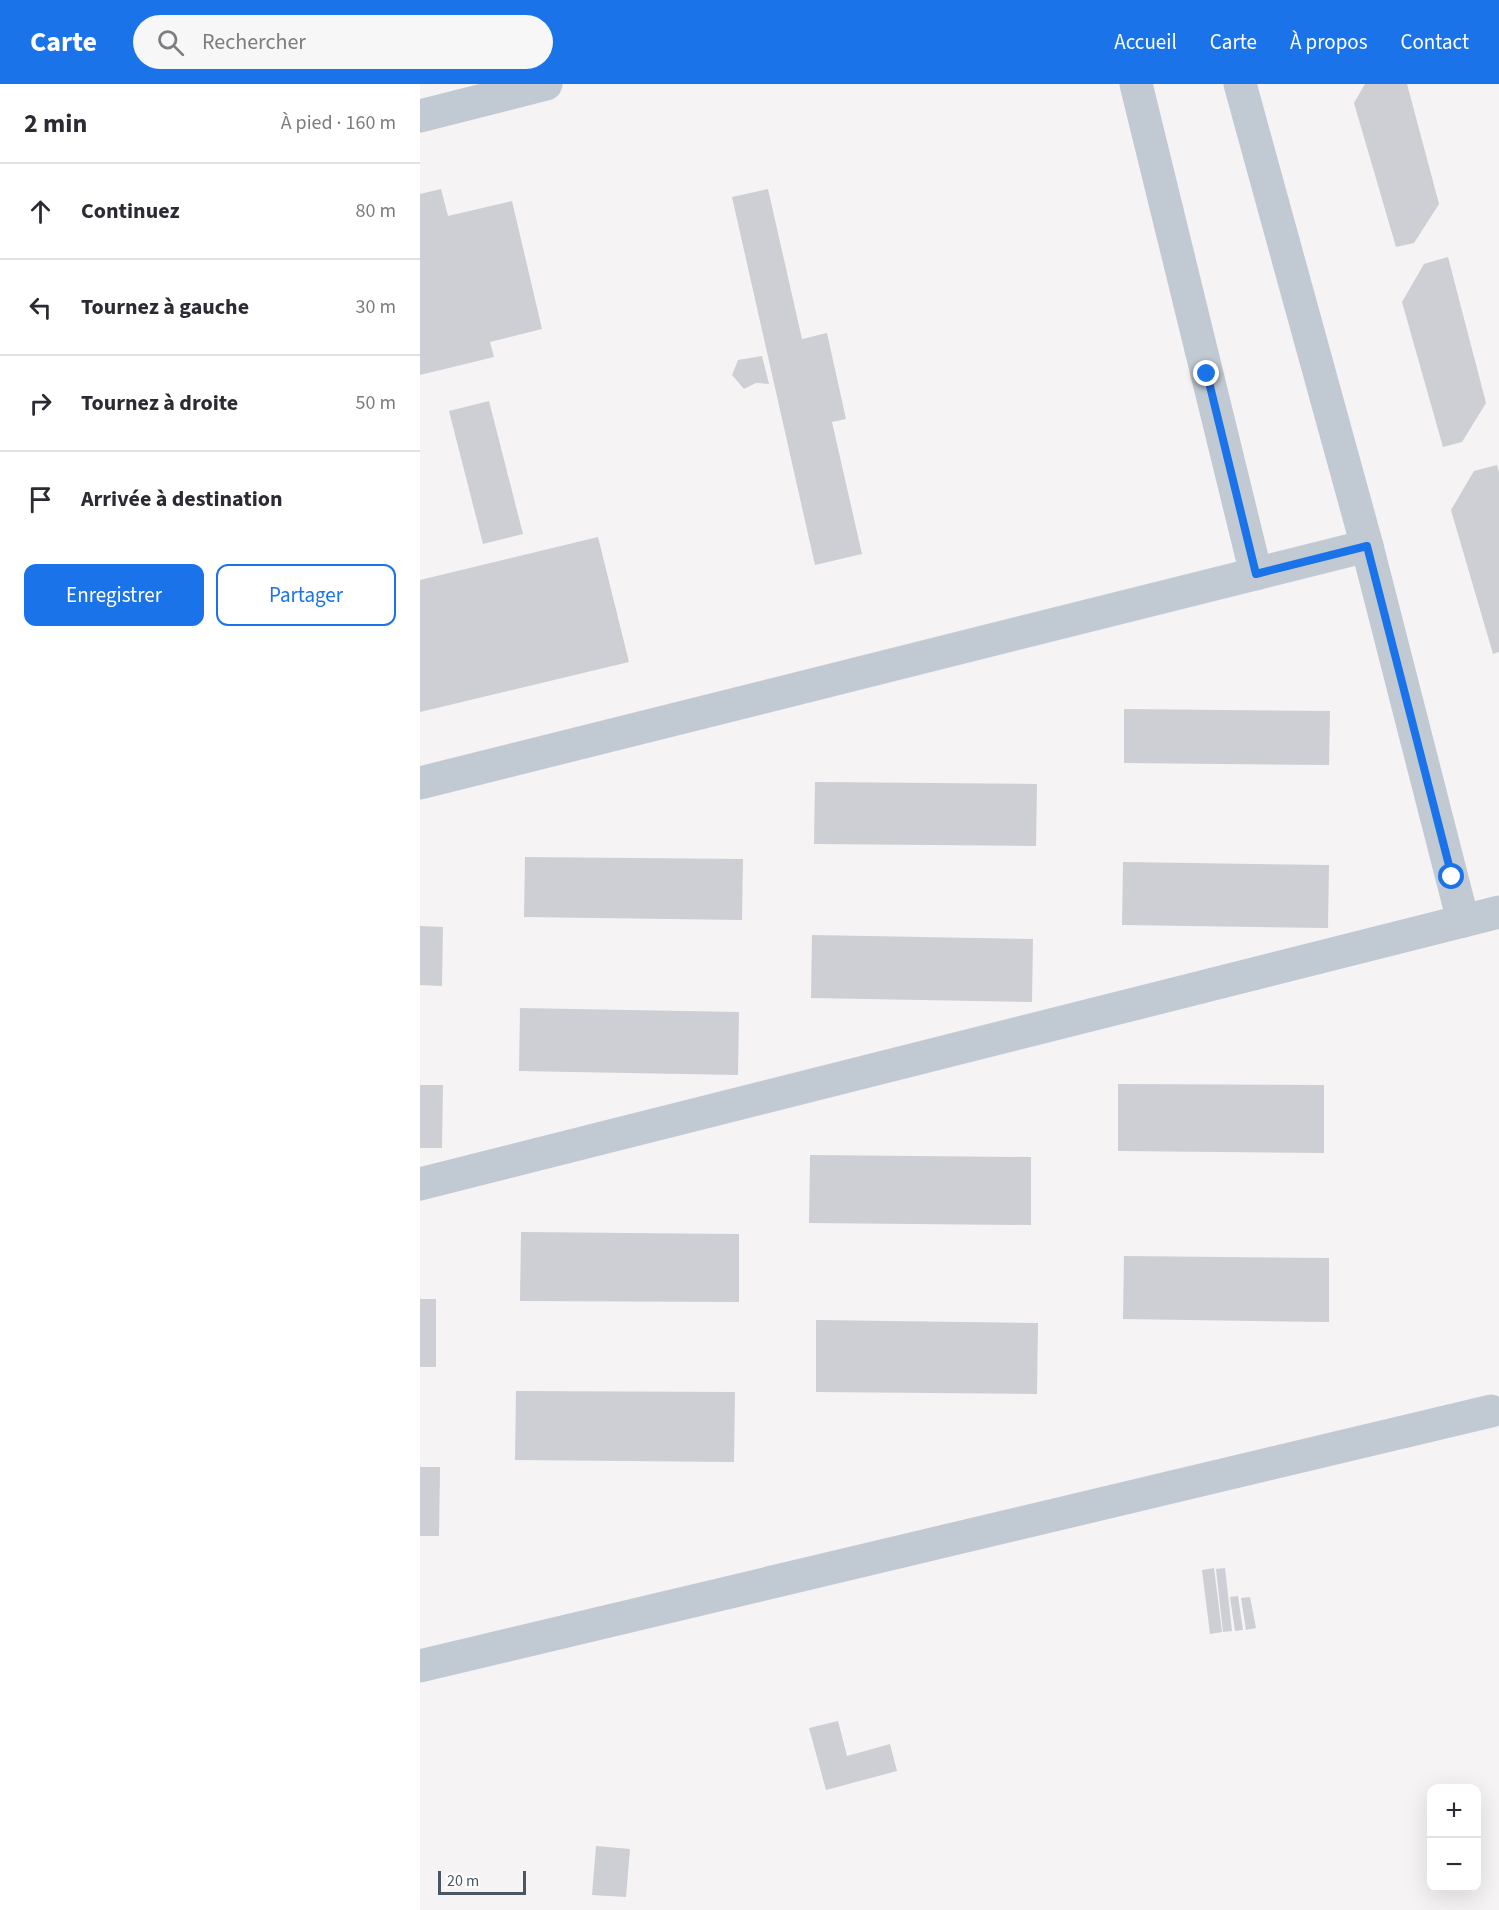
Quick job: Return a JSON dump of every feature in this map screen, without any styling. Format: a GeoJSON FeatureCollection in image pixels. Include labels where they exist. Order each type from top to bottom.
{"type":"FeatureCollection","features":[{"type":"Feature","properties":{"kind":"street"},"geometry":{"type":"LineString","coordinates":[[420,116],[546,84]]}},
{"type":"Feature","properties":{"kind":"street"},"geometry":{"type":"LineString","coordinates":[[1136,84],[1256,574]]}},
{"type":"Feature","properties":{"kind":"street"},"geometry":{"type":"LineString","coordinates":[[1240,84],[1367,546],[1463,921]]}},
{"type":"Feature","properties":{"kind":"street"},"geometry":{"type":"LineString","coordinates":[[420,783],[1367,546]]}},
{"type":"Feature","properties":{"kind":"street"},"geometry":{"type":"LineString","coordinates":[[420,1184],[1499,912]]}},
{"type":"Feature","properties":{"kind":"street"},"geometry":{"type":"LineString","coordinates":[[420,1666],[1491,1411]]}},
{"type":"Feature","properties":{"kind":"building"},"geometry":{"type":"Polygon","coordinates":[[[1365,84],[1407,84],[1439,204],[1414,243],[1396,247],[1354,103],[1365,84]]]}},
{"type":"Feature","properties":{"kind":"building"},"geometry":{"type":"Polygon","coordinates":[[[441,189],[448,216],[512,201],[542,329],[490,342],[494,357],[420,375],[420,194],[441,189]]]}},
{"type":"Feature","properties":{"kind":"building"},"geometry":{"type":"Polygon","coordinates":[[[768,189],[802,339],[827,333],[846,419],[832,422],[862,554],[815,565],[732,197],[768,189]]]}},
{"type":"Feature","properties":{"kind":"building"},"geometry":{"type":"Polygon","coordinates":[[[1448,257],[1486,403],[1462,442],[1443,447],[1402,302],[1424,264],[1448,257]]]}},
{"type":"Feature","properties":{"kind":"building"},"geometry":{"type":"Polygon","coordinates":[[[762,356],[769,384],[756,383],[744,389],[732,375],[738,360],[762,356]]]}},
{"type":"Feature","properties":{"kind":"building"},"geometry":{"type":"Polygon","coordinates":[[[489,401],[523,534],[483,544],[449,411],[489,401]]]}},
{"type":"Feature","properties":{"kind":"building"},"geometry":{"type":"Polygon","coordinates":[[[1497,465],[1499,472],[1499,652],[1493,654],[1451,510],[1474,471],[1497,465]]]}},
{"type":"Feature","properties":{"kind":"building"},"geometry":{"type":"Polygon","coordinates":[[[598,537],[629,662],[420,712],[420,580],[598,537]]]}},
{"type":"Feature","properties":{"kind":"building"},"geometry":{"type":"Polygon","coordinates":[[[1124,709],[1330,711],[1329,765],[1124,763],[1124,709]]]}},
{"type":"Feature","properties":{"kind":"building"},"geometry":{"type":"Polygon","coordinates":[[[815,782],[1037,784],[1036,846],[814,844],[815,782]]]}},
{"type":"Feature","properties":{"kind":"building"},"geometry":{"type":"Polygon","coordinates":[[[525,857],[743,859],[742,920],[524,917],[525,857]]]}},
{"type":"Feature","properties":{"kind":"building"},"geometry":{"type":"Polygon","coordinates":[[[1123,862],[1329,865],[1328,928],[1122,925],[1123,862]]]}},
{"type":"Feature","properties":{"kind":"building"},"geometry":{"type":"Polygon","coordinates":[[[420,926],[443,927],[442,986],[420,985],[420,926]]]}},
{"type":"Feature","properties":{"kind":"building"},"geometry":{"type":"Polygon","coordinates":[[[812,935],[1033,939],[1032,1002],[811,998],[812,935]]]}},
{"type":"Feature","properties":{"kind":"building"},"geometry":{"type":"Polygon","coordinates":[[[520,1008],[739,1012],[738,1075],[519,1071],[520,1008]]]}},
{"type":"Feature","properties":{"kind":"building"},"geometry":{"type":"Polygon","coordinates":[[[1118,1084],[1324,1085],[1324,1153],[1118,1151],[1118,1084]]]}},
{"type":"Feature","properties":{"kind":"building"},"geometry":{"type":"Polygon","coordinates":[[[420,1085],[443,1085],[442,1148],[420,1148],[420,1085]]]}},
{"type":"Feature","properties":{"kind":"building"},"geometry":{"type":"Polygon","coordinates":[[[810,1155],[1031,1157],[1031,1225],[809,1223],[810,1155]]]}},
{"type":"Feature","properties":{"kind":"building"},"geometry":{"type":"Polygon","coordinates":[[[521,1232],[739,1234],[739,1302],[520,1301],[521,1232]]]}},
{"type":"Feature","properties":{"kind":"building"},"geometry":{"type":"Polygon","coordinates":[[[1124,1256],[1329,1258],[1329,1322],[1123,1319],[1124,1256]]]}},
{"type":"Feature","properties":{"kind":"building"},"geometry":{"type":"Polygon","coordinates":[[[420,1299],[436,1299],[436,1367],[420,1367],[420,1299]]]}},
{"type":"Feature","properties":{"kind":"building"},"geometry":{"type":"Polygon","coordinates":[[[816,1320],[1038,1323],[1037,1394],[816,1392],[816,1320]]]}},
{"type":"Feature","properties":{"kind":"building"},"geometry":{"type":"Polygon","coordinates":[[[516,1391],[735,1392],[734,1462],[515,1460],[516,1391]]]}},
{"type":"Feature","properties":{"kind":"building"},"geometry":{"type":"Polygon","coordinates":[[[420,1467],[440,1467],[439,1536],[420,1536],[420,1467]]]}},
{"type":"Feature","properties":{"kind":"building"},"geometry":{"type":"Polygon","coordinates":[[[1214,1568],[1222,1632],[1210,1634],[1202,1570],[1214,1568]]]}},
{"type":"Feature","properties":{"kind":"building"},"geometry":{"type":"Polygon","coordinates":[[[1225,1568],[1232,1631],[1223,1632],[1216,1569],[1225,1568]]]}},
{"type":"Feature","properties":{"kind":"building"},"geometry":{"type":"Polygon","coordinates":[[[1238,1596],[1243,1630],[1235,1631],[1230,1597],[1238,1596]]]}},
{"type":"Feature","properties":{"kind":"building"},"geometry":{"type":"Polygon","coordinates":[[[1250,1597],[1256,1628],[1246,1630],[1241,1598],[1250,1597]]]}},
{"type":"Feature","properties":{"kind":"building"},"geometry":{"type":"Polygon","coordinates":[[[838,1721],[847,1756],[890,1744],[897,1771],[826,1790],[809,1728],[838,1721]]]}},
{"type":"Feature","properties":{"kind":"building"},"geometry":{"type":"Polygon","coordinates":[[[596,1846],[630,1849],[626,1897],[592,1895],[596,1846]]]}},
{"type":"Feature","properties":{"kind":"route"},"geometry":{"type":"LineString","coordinates":[[1207,374],[1256,574],[1367,546],[1452,877]]}}]}
